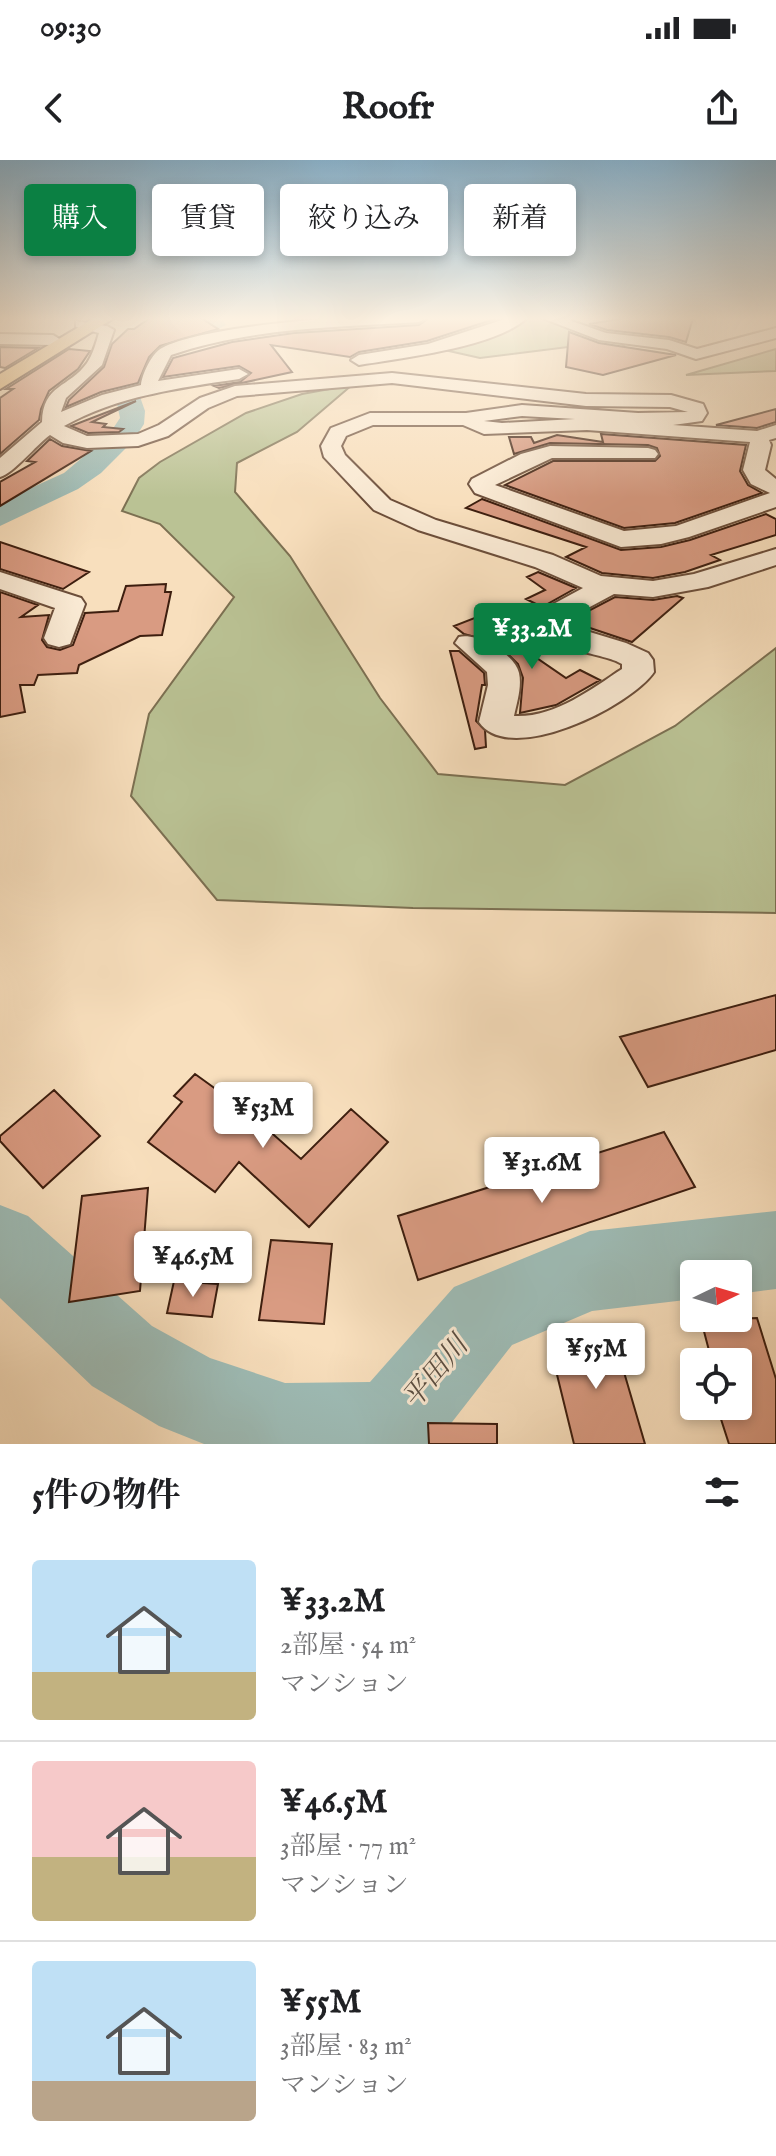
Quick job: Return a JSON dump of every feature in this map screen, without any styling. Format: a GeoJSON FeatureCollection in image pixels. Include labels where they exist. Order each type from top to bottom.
{"type":"FeatureCollection","features":[{"type":"Feature","properties":{"kind":"street"},"geometry":{"type":"LineString","coordinates":[[80,378],[57,398],[51,409],[51,424],[57,431],[84,443],[149,438],[168,430],[211,399],[235,391],[392,378],[586,400],[671,401],[696,408],[698,413],[695,417],[665,419],[522,412],[483,414],[466,419],[370,419],[338,432],[331,446],[335,457],[382,505],[427,525],[544,561],[596,584],[653,589],[698,581],[776,557]]}},
{"type":"Feature","properties":{"kind":"street"},"geometry":{"type":"LineString","coordinates":[[149,388],[150,378]]}},
{"type":"Feature","properties":{"kind":"street"},"geometry":{"type":"LineString","coordinates":[[4,460],[51,424],[102,399],[215,378]]}},
{"type":"Feature","properties":{"kind":"street"},"geometry":{"type":"LineString","coordinates":[[466,419],[484,428],[587,424],[763,442],[754,470],[759,479],[776,488]]}},
{"type":"Feature","properties":{"kind":"street"},"geometry":{"type":"LineString","coordinates":[[667,455],[550,452],[480,484],[532,509],[621,539],[636,540],[686,530],[776,499]]}},
{"type":"Feature","properties":{"kind":"street"},"geometry":{"type":"LineString","coordinates":[[0,573],[71,604],[59,638]]}},
{"type":"Feature","properties":{"kind":"street"},"geometry":{"type":"LineString","coordinates":[[470,643],[503,669],[504,685],[496,722],[507,728],[539,726],[587,707],[638,672],[637,660],[625,652],[557,634],[546,628],[545,620],[608,586]]}},
{"type":"Feature","properties":{"kind":"green space"},"geometry":{"type":"Polygon","coordinates":[[[352,385],[297,432],[237,463],[235,492],[290,556],[380,698],[438,774],[565,785],[675,726],[776,648],[776,913],[413,908],[217,900],[131,796],[149,714],[234,597],[160,524],[122,511],[139,478],[160,462],[246,413],[302,394],[352,385]]]}},
{"type":"Feature","properties":{"kind":"building"},"geometry":{"type":"Polygon","coordinates":[[[23,378],[66,378],[49,391],[39,420],[0,454],[0,398],[13,389],[6,389],[23,378]]]}},
{"type":"Feature","properties":{"kind":"building"},"geometry":{"type":"Polygon","coordinates":[[[92,378],[140,378],[138,383],[101,392],[66,407],[69,400],[92,378]]]}},
{"type":"Feature","properties":{"kind":"building"},"geometry":{"type":"Polygon","coordinates":[[[245,378],[265,378],[219,388],[214,386],[240,382],[245,378]]]}},
{"type":"Feature","properties":{"kind":"building"},"geometry":{"type":"Polygon","coordinates":[[[136,401],[92,422],[106,424],[103,427],[123,429],[119,432],[88,433],[71,426],[136,401]]]}},
{"type":"Feature","properties":{"kind":"building"},"geometry":{"type":"Polygon","coordinates":[[[776,409],[776,422],[757,428],[716,425],[776,409]]]}},
{"type":"Feature","properties":{"kind":"building"},"geometry":{"type":"Polygon","coordinates":[[[601,434],[746,445],[740,471],[748,485],[762,493],[675,523],[624,528],[505,485],[553,461],[655,461],[660,456],[657,448],[648,445],[550,443],[514,454],[509,437],[531,437],[534,443],[557,435],[603,442],[601,434]]]}},
{"type":"Feature","properties":{"kind":"building"},"geometry":{"type":"Polygon","coordinates":[[[50,439],[62,446],[91,451],[0,506],[0,482],[35,462],[27,461],[50,439]]]}},
{"type":"Feature","properties":{"kind":"building"},"geometry":{"type":"Polygon","coordinates":[[[482,499],[621,550],[661,547],[690,540],[766,514],[776,519],[776,535],[711,555],[720,560],[685,572],[653,578],[602,573],[566,557],[586,547],[466,508],[482,499]]]}},
{"type":"Feature","properties":{"kind":"building"},"geometry":{"type":"Polygon","coordinates":[[[0,542],[89,572],[63,589],[0,569],[0,542]]]}},
{"type":"Feature","properties":{"kind":"building"},"geometry":{"type":"Polygon","coordinates":[[[538,572],[576,588],[542,607],[526,599],[545,590],[527,577],[538,572]]]}},
{"type":"Feature","properties":{"kind":"building"},"geometry":{"type":"Polygon","coordinates":[[[166,584],[165,592],[171,592],[162,635],[140,636],[79,665],[77,673],[38,675],[34,685],[20,685],[25,712],[0,717],[0,592],[38,605],[21,617],[49,615],[42,640],[47,647],[60,650],[73,645],[85,613],[118,611],[126,586],[166,584]]]}},
{"type":"Feature","properties":{"kind":"building"},"geometry":{"type":"Polygon","coordinates":[[[615,597],[653,600],[683,598],[632,642],[569,621],[615,597]]]}},
{"type":"Feature","properties":{"kind":"building"},"geometry":{"type":"Polygon","coordinates":[[[477,617],[566,678],[580,670],[600,680],[556,705],[520,713],[523,678],[518,664],[496,643],[464,634],[454,626],[477,617]]]}},
{"type":"Feature","properties":{"kind":"building"},"geometry":{"type":"Polygon","coordinates":[[[450,651],[459,651],[484,673],[485,685],[482,685],[476,721],[485,730],[486,747],[475,749],[450,651]]]}},
{"type":"Feature","properties":{"kind":"building"},"geometry":{"type":"Polygon","coordinates":[[[776,995],[776,1050],[648,1087],[620,1037],[776,995]]]}},
{"type":"Feature","properties":{"kind":"building"},"geometry":{"type":"Polygon","coordinates":[[[195,1074],[249,1113],[301,1159],[351,1109],[388,1142],[309,1227],[239,1162],[215,1192],[148,1142],[182,1102],[174,1096],[195,1074]]]}},
{"type":"Feature","properties":{"kind":"building"},"geometry":{"type":"Polygon","coordinates":[[[54,1090],[100,1136],[43,1188],[0,1141],[0,1136],[54,1090]]]}},
{"type":"Feature","properties":{"kind":"building"},"geometry":{"type":"Polygon","coordinates":[[[664,1132],[695,1187],[418,1280],[398,1216],[664,1132]]]}},
{"type":"Feature","properties":{"kind":"building"},"geometry":{"type":"Polygon","coordinates":[[[148,1188],[140,1291],[69,1302],[82,1196],[148,1188]]]}},
{"type":"Feature","properties":{"kind":"building"},"geometry":{"type":"Polygon","coordinates":[[[271,1240],[332,1244],[324,1324],[259,1320],[271,1240]]]}},
{"type":"Feature","properties":{"kind":"building"},"geometry":{"type":"Polygon","coordinates":[[[174,1281],[218,1284],[212,1317],[167,1313],[174,1281]]]}},
{"type":"Feature","properties":{"kind":"building"},"geometry":{"type":"Polygon","coordinates":[[[752,1318],[757,1318],[776,1379],[776,1444],[729,1444],[721,1420],[752,1420],[752,1348],[708,1348],[704,1332],[752,1332],[752,1318]]]}},
{"type":"Feature","properties":{"kind":"building"},"geometry":{"type":"Polygon","coordinates":[[[612,1331],[645,1444],[574,1444],[549,1342],[612,1331]]]}},
{"type":"Feature","properties":{"kind":"building"},"geometry":{"type":"Polygon","coordinates":[[[428,1423],[497,1424],[497,1444],[429,1444],[428,1423]]]}},
{"type":"Feature","properties":{"kind":"waterway","name":"平田川"},"geometry":{"type":"LineString","coordinates":[[0,517],[24,502],[68,483],[118,441],[131,424],[131,403],[127,394],[138,378]]}},
{"type":"Feature","properties":{"kind":"waterway","name":"平田川"},"geometry":{"type":"LineString","coordinates":[[0,1244],[122,1356],[190,1395],[285,1428],[391,1427],[483,1316],[590,1271],[776,1250]]}}]}
